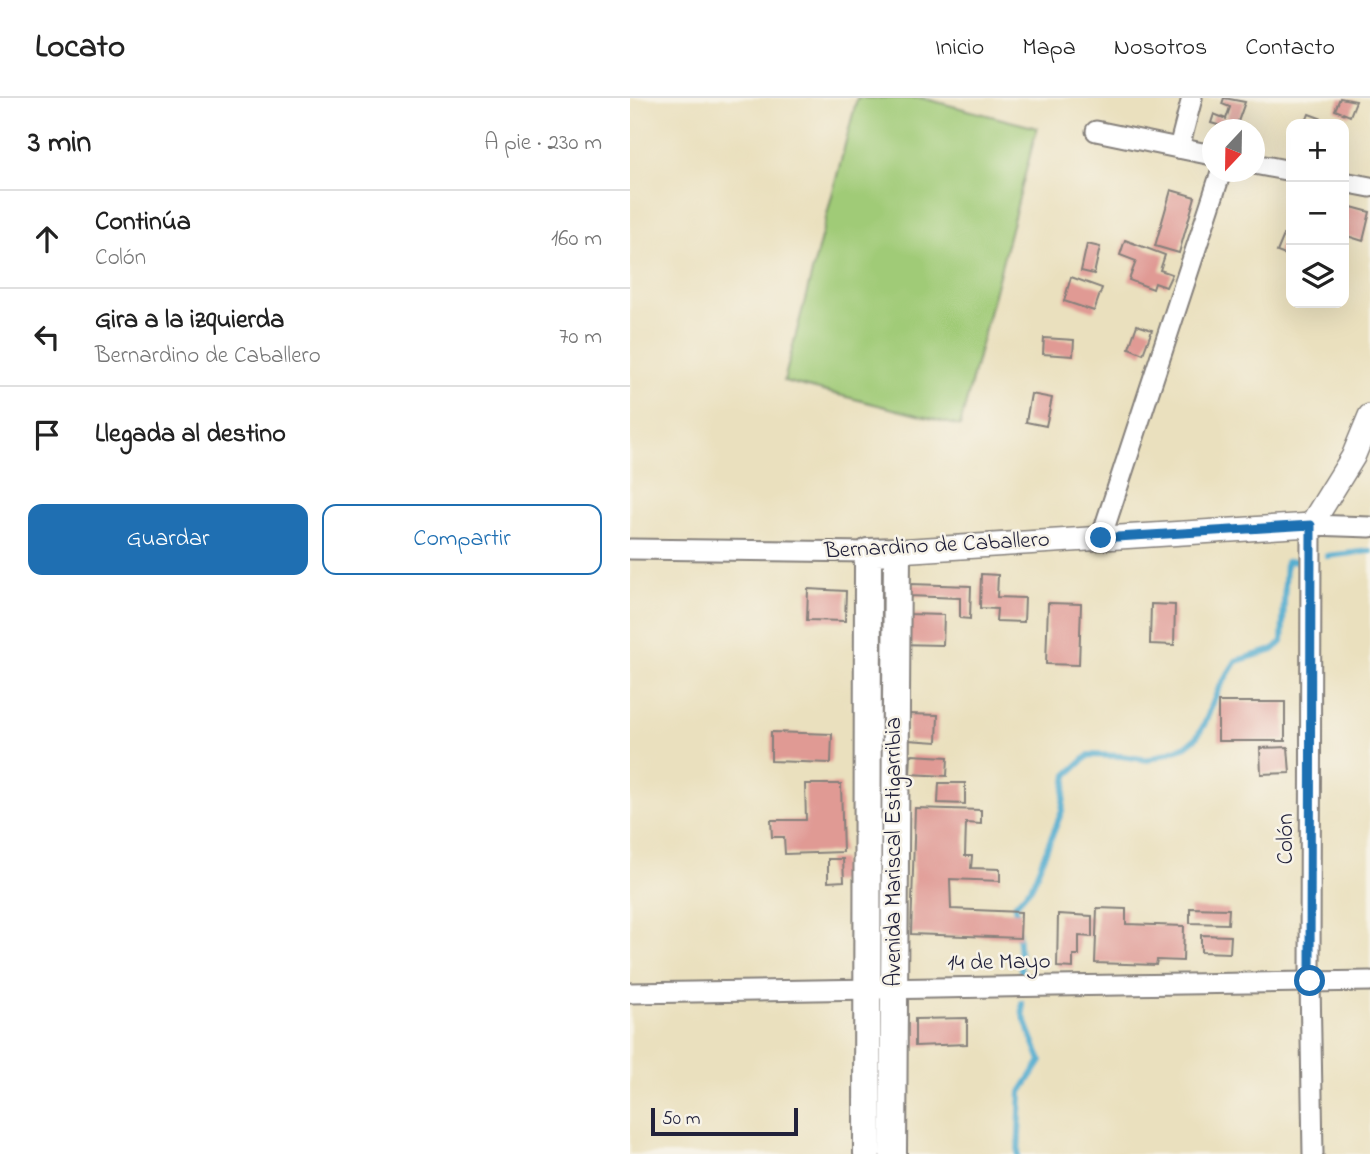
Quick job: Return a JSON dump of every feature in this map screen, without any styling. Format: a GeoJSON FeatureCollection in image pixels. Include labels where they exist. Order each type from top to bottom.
{"type":"FeatureCollection","features":[{"type":"Feature","properties":{"kind":"main road","name":"Bernardino de Caballero"},"geometry":{"type":"LineString","coordinates":[[868,552],[897,551]]}},
{"type":"Feature","properties":{"kind":"main road","name":"Avenida Mariscal Estigarribia"},"geometry":{"type":"LineString","coordinates":[[867,1154],[880,990],[897,551]]}},
{"type":"Feature","properties":{"kind":"main road","name":"Avenida Mariscal Estigarribia"},"geometry":{"type":"LineString","coordinates":[[868,552],[880,990],[893,1154]]}},
{"type":"Feature","properties":{"kind":"street"},"geometry":{"type":"LineString","coordinates":[[1179,148],[1192,98]]}},
{"type":"Feature","properties":{"kind":"street"},"geometry":{"type":"LineString","coordinates":[[1096,131],[1202,153]]}},
{"type":"Feature","properties":{"kind":"street"},"geometry":{"type":"LineString","coordinates":[[1265,165],[1286,170]]}},
{"type":"Feature","properties":{"kind":"street"},"geometry":{"type":"LineString","coordinates":[[1101,538],[1218,182]]}},
{"type":"Feature","properties":{"kind":"street"},"geometry":{"type":"LineString","coordinates":[[1349,183],[1370,187]]}},
{"type":"Feature","properties":{"kind":"street"},"geometry":{"type":"LineString","coordinates":[[1311,525],[1353,457],[1370,416]]}},
{"type":"Feature","properties":{"kind":"street","name":"Bernardino de Caballero"},"geometry":{"type":"LineString","coordinates":[[897,551],[1311,525],[1370,527]]}},
{"type":"Feature","properties":{"kind":"street","name":"Colón"},"geometry":{"type":"LineString","coordinates":[[1311,525],[1310,981],[1313,1154]]}},
{"type":"Feature","properties":{"kind":"street","name":"Bernardino de Caballero"},"geometry":{"type":"LineString","coordinates":[[630,549],[868,552]]}},
{"type":"Feature","properties":{"kind":"street","name":"14 de Mayo"},"geometry":{"type":"LineString","coordinates":[[630,993],[1370,981]]}},
{"type":"Feature","properties":{"kind":"green space"},"geometry":{"type":"Polygon","coordinates":[[[857,98],[922,98],[1037,128],[960,426],[784,381],[857,98]]]}},
{"type":"Feature","properties":{"kind":"building"},"geometry":{"type":"Polygon","coordinates":[[[1224,98],[1245,102],[1239,119],[1226,119],[1230,107],[1222,104],[1224,98]]]}},
{"type":"Feature","properties":{"kind":"building"},"geometry":{"type":"Polygon","coordinates":[[[1340,98],[1356,101],[1350,116],[1335,110],[1340,98]]]}},
{"type":"Feature","properties":{"kind":"building"},"geometry":{"type":"Polygon","coordinates":[[[1214,114],[1226,119],[1212,119],[1214,114]]]}},
{"type":"Feature","properties":{"kind":"building"},"geometry":{"type":"Polygon","coordinates":[[[1309,114],[1323,119],[1307,119],[1309,114]]]}},
{"type":"Feature","properties":{"kind":"building"},"geometry":{"type":"Polygon","coordinates":[[[1171,190],[1195,197],[1179,253],[1155,246],[1171,190]]]}},
{"type":"Feature","properties":{"kind":"building"},"geometry":{"type":"Polygon","coordinates":[[[1349,206],[1370,212],[1363,241],[1349,237],[1349,206]]]}},
{"type":"Feature","properties":{"kind":"building"},"geometry":{"type":"Polygon","coordinates":[[[1284,235],[1286,236],[1286,255],[1277,252],[1284,235]]]}},
{"type":"Feature","properties":{"kind":"building"},"geometry":{"type":"Polygon","coordinates":[[[1125,240],[1165,255],[1160,270],[1172,274],[1166,287],[1155,283],[1153,289],[1129,280],[1136,261],[1120,255],[1125,240]]]}},
{"type":"Feature","properties":{"kind":"building"},"geometry":{"type":"Polygon","coordinates":[[[1087,244],[1100,247],[1094,274],[1081,271],[1087,244]]]}},
{"type":"Feature","properties":{"kind":"building"},"geometry":{"type":"Polygon","coordinates":[[[1071,277],[1102,288],[1094,311],[1064,301],[1071,277]]]}},
{"type":"Feature","properties":{"kind":"building"},"geometry":{"type":"Polygon","coordinates":[[[1137,325],[1152,330],[1143,354],[1129,348],[1137,325]]]}},
{"type":"Feature","properties":{"kind":"building"},"geometry":{"type":"Polygon","coordinates":[[[1044,338],[1074,340],[1073,356],[1043,354],[1044,338]]]}},
{"type":"Feature","properties":{"kind":"building"},"geometry":{"type":"Polygon","coordinates":[[[1031,394],[1052,398],[1046,426],[1026,422],[1031,394]]]}},
{"type":"Feature","properties":{"kind":"building"},"geometry":{"type":"Polygon","coordinates":[[[981,574],[998,575],[997,597],[1025,598],[1024,622],[996,621],[997,609],[980,608],[981,574]]]}},
{"type":"Feature","properties":{"kind":"building"},"geometry":{"type":"Polygon","coordinates":[[[910,584],[971,586],[970,619],[960,618],[960,598],[909,596],[908,614],[944,615],[943,645],[897,644],[910,584]]]}},
{"type":"Feature","properties":{"kind":"building"},"geometry":{"type":"Polygon","coordinates":[[[808,589],[846,591],[845,621],[807,620],[808,589]]]}},
{"type":"Feature","properties":{"kind":"building"},"geometry":{"type":"Polygon","coordinates":[[[1048,603],[1081,604],[1079,665],[1046,664],[1048,603]]]}},
{"type":"Feature","properties":{"kind":"building"},"geometry":{"type":"Polygon","coordinates":[[[1151,604],[1175,605],[1174,645],[1150,644],[1151,604]]]}},
{"type":"Feature","properties":{"kind":"building"},"geometry":{"type":"Polygon","coordinates":[[[1218,702],[1285,702],[1285,741],[1218,741],[1218,702]]]}},
{"type":"Feature","properties":{"kind":"building"},"geometry":{"type":"Polygon","coordinates":[[[909,714],[938,715],[937,742],[908,740],[909,714]]]}},
{"type":"Feature","properties":{"kind":"building"},"geometry":{"type":"Polygon","coordinates":[[[771,732],[832,734],[831,763],[771,761],[771,732]]]}},
{"type":"Feature","properties":{"kind":"building"},"geometry":{"type":"Polygon","coordinates":[[[1288,747],[1290,773],[1261,774],[1260,748],[1288,747]]]}},
{"type":"Feature","properties":{"kind":"building"},"geometry":{"type":"Polygon","coordinates":[[[911,755],[948,757],[947,776],[910,774],[911,755]]]}},
{"type":"Feature","properties":{"kind":"building"},"geometry":{"type":"Polygon","coordinates":[[[939,783],[965,783],[965,804],[938,803],[939,783]]]}},
{"type":"Feature","properties":{"kind":"building"},"geometry":{"type":"Polygon","coordinates":[[[805,784],[841,784],[843,852],[785,854],[784,837],[772,837],[771,820],[806,820],[805,784]]]}},
{"type":"Feature","properties":{"kind":"building"},"geometry":{"type":"Polygon","coordinates":[[[915,808],[981,810],[981,824],[966,823],[965,856],[972,856],[971,868],[1000,869],[1000,881],[950,879],[951,909],[1021,912],[1020,938],[911,934],[915,808]]]}},
{"type":"Feature","properties":{"kind":"building"},"geometry":{"type":"Polygon","coordinates":[[[828,859],[843,859],[844,881],[828,882],[828,859]]]}},
{"type":"Feature","properties":{"kind":"building"},"geometry":{"type":"Polygon","coordinates":[[[1097,908],[1126,909],[1126,924],[1184,926],[1183,961],[1157,960],[1156,965],[1095,963],[1097,908]]]}},
{"type":"Feature","properties":{"kind":"building"},"geometry":{"type":"Polygon","coordinates":[[[1190,908],[1229,909],[1228,924],[1190,923],[1190,908]]]}},
{"type":"Feature","properties":{"kind":"building"},"geometry":{"type":"Polygon","coordinates":[[[1058,914],[1092,916],[1092,937],[1079,936],[1079,955],[1073,955],[1073,968],[1057,967],[1058,914]]]}},
{"type":"Feature","properties":{"kind":"building"},"geometry":{"type":"Polygon","coordinates":[[[1201,935],[1231,936],[1230,953],[1201,952],[1201,935]]]}},
{"type":"Feature","properties":{"kind":"building"},"geometry":{"type":"Polygon","coordinates":[[[967,1018],[967,1044],[915,1046],[915,1019],[967,1018]]]}},
{"type":"Feature","properties":{"kind":"waterway"},"geometry":{"type":"LineString","coordinates":[[1327,556],[1370,551]]}},
{"type":"Feature","properties":{"kind":"waterway"},"geometry":{"type":"LineString","coordinates":[[1017,920],[1015,905],[1032,886],[1062,811],[1067,775],[1089,755],[1148,760],[1186,746],[1196,738],[1218,690],[1236,661],[1273,650],[1282,642],[1286,562],[1295,561]]}},
{"type":"Feature","properties":{"kind":"waterway"},"geometry":{"type":"LineString","coordinates":[[1018,931],[1021,971]]}},
{"type":"Feature","properties":{"kind":"waterway"},"geometry":{"type":"LineString","coordinates":[[1018,1154],[1021,1092],[1041,1061],[1023,1015],[1022,1003]]}},
{"type":"Feature","properties":{"kind":"route"},"geometry":{"type":"LineString","coordinates":[[1101,538],[1311,525],[1310,981]]}}]}
